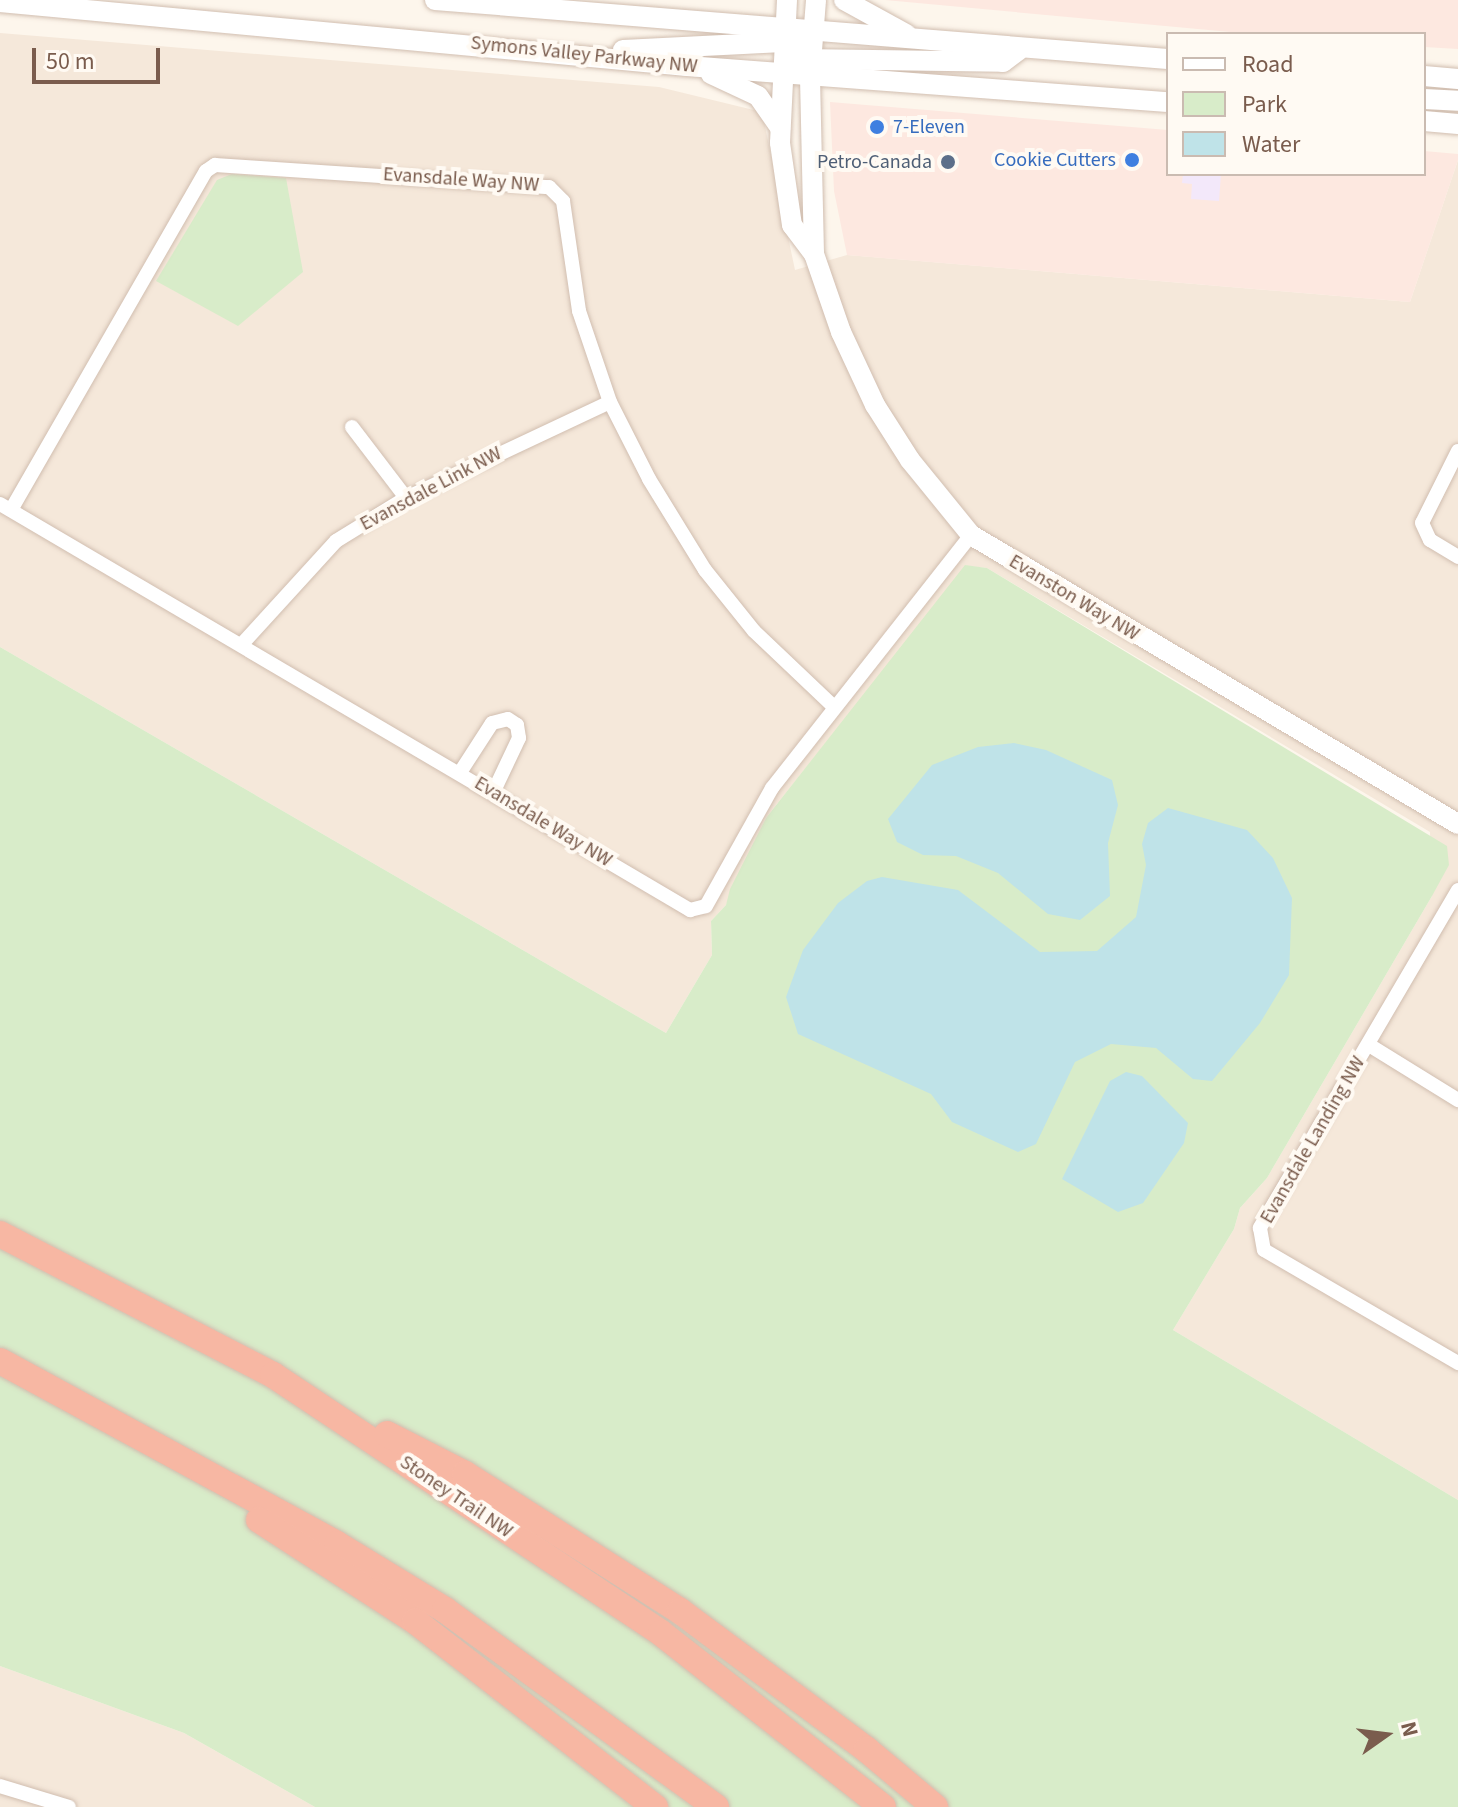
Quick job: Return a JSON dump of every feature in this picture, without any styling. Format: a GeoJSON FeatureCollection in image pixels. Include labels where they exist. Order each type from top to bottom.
{"type":"FeatureCollection","features":[{"type":"Feature","properties":{"kind":"highway","name":"Stoney Trail NW"},"geometry":{"type":"LineString","coordinates":[[0,1234],[273,1375],[661,1633],[883,1807]]}},
{"type":"Feature","properties":{"kind":"highway"},"geometry":{"type":"LineString","coordinates":[[8,1364],[415,1621],[655,1807]]}},
{"type":"Feature","properties":{"kind":"highway"},"geometry":{"type":"LineString","coordinates":[[8,1364],[337,1544],[445,1610],[716,1807]]}},
{"type":"Feature","properties":{"kind":"highway"},"geometry":{"type":"LineString","coordinates":[[273,1375],[465,1474],[653,1593],[867,1750],[935,1807]]}},
{"type":"Feature","properties":{"kind":"main road","name":"Symons Valley Parkway NW"},"geometry":{"type":"LineString","coordinates":[[435,0],[786,36],[813,29],[1019,50],[1166,59]]}},
{"type":"Feature","properties":{"kind":"main road","name":"Evanston Way NW"},"geometry":{"type":"LineString","coordinates":[[787,0],[780,128],[792,225],[814,254],[841,332],[875,405],[910,460],[971,535],[1458,824]]}},
{"type":"Feature","properties":{"kind":"main road","name":"Evanston Way NW"},"geometry":{"type":"LineString","coordinates":[[814,254],[811,66],[816,0]]}},
{"type":"Feature","properties":{"kind":"main road"},"geometry":{"type":"LineString","coordinates":[[844,0],[913,37]]}},
{"type":"Feature","properties":{"kind":"main road","name":"Symons Valley Parkway NW"},"geometry":{"type":"LineString","coordinates":[[0,2],[592,54],[687,66],[782,72]]}},
{"type":"Feature","properties":{"kind":"main road"},"geometry":{"type":"LineString","coordinates":[[592,54],[667,44],[786,36]]}},
{"type":"Feature","properties":{"kind":"main road"},"geometry":{"type":"LineString","coordinates":[[811,66],[1003,62],[1019,50]]}},
{"type":"Feature","properties":{"kind":"main road"},"geometry":{"type":"LineString","coordinates":[[782,72],[798,59],[811,66],[1166,102]]}},
{"type":"Feature","properties":{"kind":"main road"},"geometry":{"type":"LineString","coordinates":[[687,66],[758,96],[780,128]]}},
{"type":"Feature","properties":{"kind":"main road"},"geometry":{"type":"LineString","coordinates":[[1426,76],[1458,79]]}},
{"type":"Feature","properties":{"kind":"main road"},"geometry":{"type":"LineString","coordinates":[[1096,97],[1166,89]]}},
{"type":"Feature","properties":{"kind":"main road"},"geometry":{"type":"LineString","coordinates":[[1426,99],[1458,101]]}},
{"type":"Feature","properties":{"kind":"main road"},"geometry":{"type":"LineString","coordinates":[[1426,121],[1458,124]]}},
{"type":"Feature","properties":{"kind":"street","name":"Evansdale Way NW"},"geometry":{"type":"LineString","coordinates":[[834,707],[770,649],[705,570],[649,479],[610,402],[579,311],[563,201],[549,187],[215,165],[206,171],[6,507],[461,771],[690,910],[698,908],[714,894],[772,788],[971,535]]}},
{"type":"Feature","properties":{"kind":"street","name":"Evansdale Link NW"},"geometry":{"type":"LineString","coordinates":[[243,643],[336,541],[406,498],[610,402]]}},
{"type":"Feature","properties":{"kind":"street"},"geometry":{"type":"LineString","coordinates":[[352,427],[406,498]]}},
{"type":"Feature","properties":{"kind":"street"},"geometry":{"type":"LineString","coordinates":[[1458,451],[1422,523],[1430,540],[1458,557]]}},
{"type":"Feature","properties":{"kind":"street"},"geometry":{"type":"LineString","coordinates":[[461,771],[492,723],[508,719],[517,725],[519,738],[494,791]]}},
{"type":"Feature","properties":{"kind":"street","name":"Evansdale Landing NW"},"geometry":{"type":"LineString","coordinates":[[1458,890],[1260,1228],[1264,1250],[1458,1363]]}},
{"type":"Feature","properties":{"kind":"street","name":"Evansdale Landing NW"},"geometry":{"type":"LineString","coordinates":[[1369,1045],[1458,1100]]}},
{"type":"Feature","properties":{"kind":"street"},"geometry":{"type":"LineString","coordinates":[[1,1789],[32,1802],[69,1807]]}},
{"type":"Feature","properties":{"kind":"shaded area"},"geometry":{"type":"Polygon","coordinates":[[[885,0],[1458,0],[1458,49],[1426,47],[1426,32],[1230,32],[885,0]]]}},
{"type":"Feature","properties":{"kind":"shaded area"},"geometry":{"type":"Polygon","coordinates":[[[0,33],[659,87],[762,112],[795,270],[847,255],[1410,302],[1458,160],[1458,1500],[1173,1330],[1234,1229],[1240,1208],[1267,1178],[1432,896],[1430,832],[987,568],[966,566],[766,818],[726,905],[711,921],[712,955],[666,1033],[0,647],[0,33]]]}},
{"type":"Feature","properties":{"kind":"shaded area"},"geometry":{"type":"Polygon","coordinates":[[[830,102],[1166,130],[1166,176],[1426,176],[1426,151],[1458,154],[1410,302],[847,255],[834,191],[830,102]]]}},
{"type":"Feature","properties":{"kind":"shaded area"},"geometry":{"type":"Polygon","coordinates":[[[1183,176],[1221,176],[1219,201],[1191,199],[1192,184],[1182,183],[1183,176]]]}},
{"type":"Feature","properties":{"kind":"shaded area"},"geometry":{"type":"Polygon","coordinates":[[[0,1666],[184,1733],[315,1807],[0,1807],[0,1666]]]}},
{"type":"Feature","properties":{"kind":"green space"},"geometry":{"type":"Polygon","coordinates":[[[232,174],[286,178],[303,272],[238,326],[156,281],[217,180],[232,174]]]}},
{"type":"Feature","properties":{"kind":"green space"},"geometry":{"type":"Polygon","coordinates":[[[965,565],[987,568],[1447,846],[1449,865],[1432,896],[1267,1178],[1240,1208],[1234,1229],[1173,1330],[1458,1500],[1458,1807],[315,1807],[184,1733],[0,1666],[0,647],[666,1033],[712,955],[711,921],[726,905],[730,889],[766,818],[965,565]]]}},
{"type":"Feature","properties":{"kind":"water"},"geometry":{"type":"Polygon","coordinates":[[[1014,743],[1046,750],[1112,780],[1118,805],[1108,843],[1110,896],[1080,920],[1048,914],[998,873],[956,856],[923,855],[897,842],[888,819],[932,765],[978,747],[1014,743]]]}},
{"type":"Feature","properties":{"kind":"water"},"geometry":{"type":"Polygon","coordinates":[[[1168,808],[1247,830],[1273,858],[1292,898],[1289,975],[1260,1023],[1212,1081],[1193,1079],[1156,1048],[1111,1044],[1075,1062],[1036,1144],[1018,1152],[952,1122],[931,1094],[798,1034],[786,997],[803,950],[838,903],[867,881],[882,877],[958,890],[1040,952],[1097,951],[1136,917],[1146,865],[1142,844],[1148,823],[1168,808]]]}},
{"type":"Feature","properties":{"kind":"water"},"geometry":{"type":"Polygon","coordinates":[[[1126,1072],[1142,1076],[1188,1123],[1184,1143],[1143,1203],[1118,1212],[1062,1179],[1110,1081],[1126,1072]]]}},
{"type":"Feature","properties":{"kind":"place","name":"7-Eleven"},"geometry":{"type":"Point","coordinates":[877,127]}},
{"type":"Feature","properties":{"kind":"place","name":"Cookie Cutters"},"geometry":{"type":"Point","coordinates":[1132,160]}},
{"type":"Feature","properties":{"kind":"place","name":"Petro-Canada"},"geometry":{"type":"Point","coordinates":[948,162]}}]}
